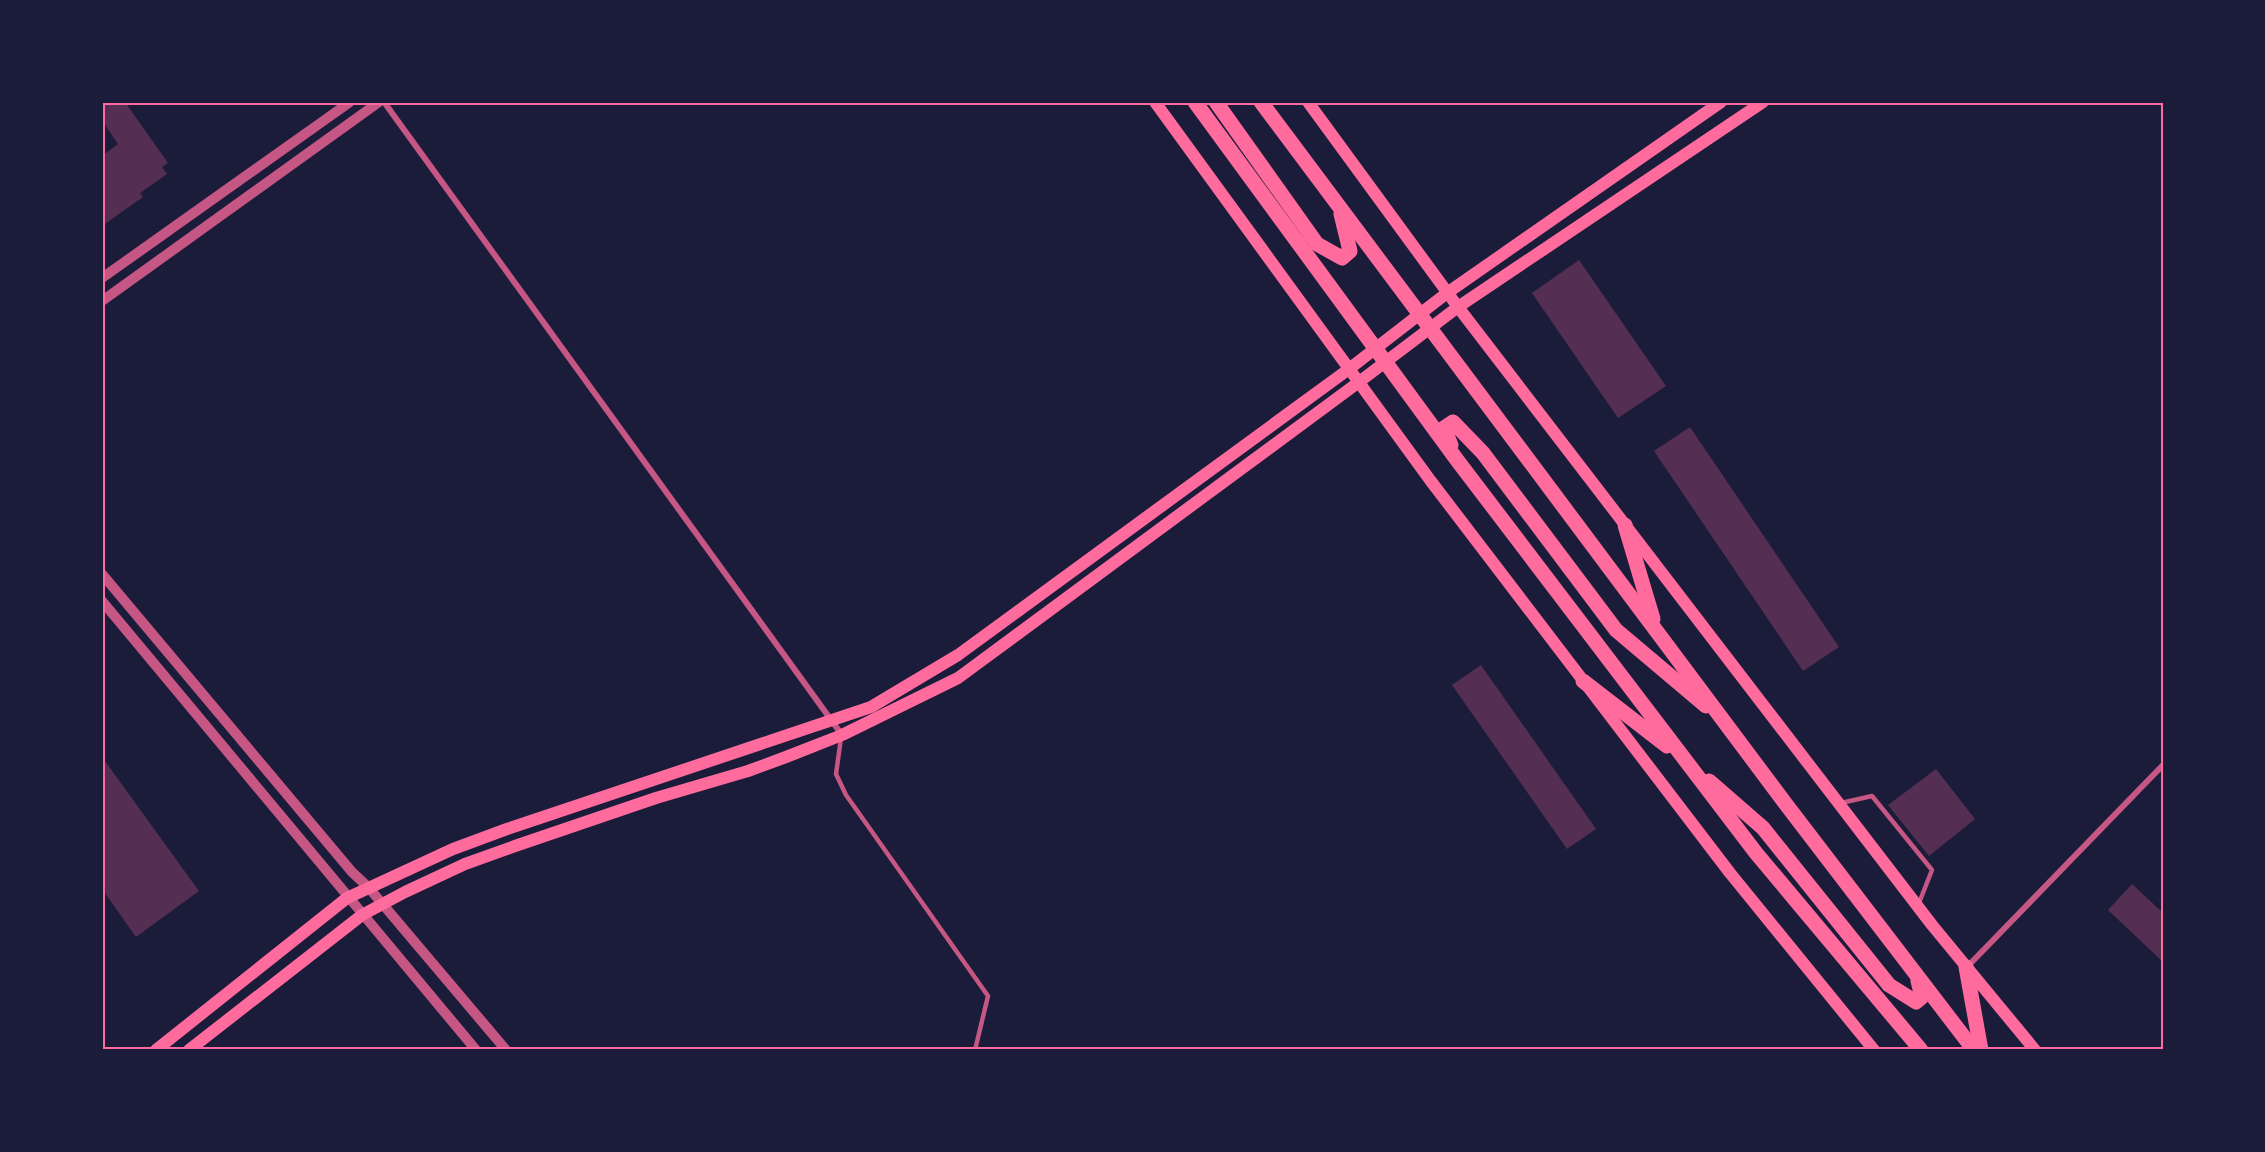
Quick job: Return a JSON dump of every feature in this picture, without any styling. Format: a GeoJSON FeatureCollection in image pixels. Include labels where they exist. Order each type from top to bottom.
{"type":"FeatureCollection","features":[{"type":"Feature","properties":{"kind":"main road"},"geometry":{"type":"LineString","coordinates":[[1155,102],[1430,480],[1730,873],[1874,1050]]}},
{"type":"Feature","properties":{"kind":"main road"},"geometry":{"type":"LineString","coordinates":[[1196,102],[1457,460],[1756,853],[1921,1050]]}},
{"type":"Feature","properties":{"kind":"main road"},"geometry":{"type":"LineString","coordinates":[[1216,102],[1317,244],[1342,258],[1350,251],[1339,206]]}},
{"type":"Feature","properties":{"kind":"main road"},"geometry":{"type":"LineString","coordinates":[[1261,102],[1726,724],[1974,1050]]}},
{"type":"Feature","properties":{"kind":"main road"},"geometry":{"type":"LineString","coordinates":[[1308,102],[1447,293],[1918,906],[2035,1050]]}},
{"type":"Feature","properties":{"kind":"main road"},"geometry":{"type":"LineString","coordinates":[[156,1050],[347,898],[453,849],[496,833],[871,706],[958,655],[1349,369],[1447,293],[1721,102]]}},
{"type":"Feature","properties":{"kind":"main road"},"geometry":{"type":"LineString","coordinates":[[189,1050],[362,915],[382,904],[465,864],[656,798],[748,771],[842,735],[958,678],[1458,307],[1763,102]]}},
{"type":"Feature","properties":{"kind":"main road"},"geometry":{"type":"LineString","coordinates":[[1457,460],[1444,428],[1453,422],[1483,453],[1616,630],[1726,724]]}},
{"type":"Feature","properties":{"kind":"main road"},"geometry":{"type":"LineString","coordinates":[[1625,525],[1657,631]]}},
{"type":"Feature","properties":{"kind":"main road"},"geometry":{"type":"LineString","coordinates":[[1584,681],[1685,760],[1763,828],[1889,985],[1916,1002],[1922,997],[1916,975]]}},
{"type":"Feature","properties":{"kind":"main road"},"geometry":{"type":"LineString","coordinates":[[1966,967],[1981,1050]]}},
{"type":"Feature","properties":{"kind":"street"},"geometry":{"type":"LineString","coordinates":[[102,278],[350,102]]}},
{"type":"Feature","properties":{"kind":"street"},"geometry":{"type":"LineString","coordinates":[[102,302],[379,102]]}},
{"type":"Feature","properties":{"kind":"street"},"geometry":{"type":"LineString","coordinates":[[384,102],[842,735]]}},
{"type":"Feature","properties":{"kind":"street"},"geometry":{"type":"LineString","coordinates":[[102,574],[352,872],[369,888],[506,1050]]}},
{"type":"Feature","properties":{"kind":"street"},"geometry":{"type":"LineString","coordinates":[[102,602],[476,1050]]}},
{"type":"Feature","properties":{"kind":"street"},"geometry":{"type":"LineString","coordinates":[[1966,967],[2163,765]]}},
{"type":"Feature","properties":{"kind":"lane"},"geometry":{"type":"LineString","coordinates":[[842,735],[836,774],[846,795],[988,996],[975,1050]]}},
{"type":"Feature","properties":{"kind":"lane"},"geometry":{"type":"LineString","coordinates":[[1839,804],[1872,796],[1932,870],[1918,906]]}},
{"type":"Feature","properties":{"kind":"building"},"geometry":{"type":"Polygon","coordinates":[[[102,102],[125,102],[168,163],[162,167],[167,174],[140,193],[143,197],[102,226],[102,156],[118,144],[105,125],[102,127],[102,102]]]}},
{"type":"Feature","properties":{"kind":"building"},"geometry":{"type":"Polygon","coordinates":[[[1579,260],[1666,386],[1618,418],[1532,293],[1579,260]]]}},
{"type":"Feature","properties":{"kind":"building"},"geometry":{"type":"Polygon","coordinates":[[[1690,427],[1839,647],[1803,671],[1654,451],[1690,427]]]}},
{"type":"Feature","properties":{"kind":"building"},"geometry":{"type":"Polygon","coordinates":[[[1481,665],[1596,829],[1567,849],[1452,685],[1481,665]]]}},
{"type":"Feature","properties":{"kind":"building"},"geometry":{"type":"Polygon","coordinates":[[[102,757],[199,891],[136,937],[102,889],[102,757]]]}},
{"type":"Feature","properties":{"kind":"building"},"geometry":{"type":"Polygon","coordinates":[[[1936,769],[1975,819],[1929,856],[1888,805],[1936,769]]]}},
{"type":"Feature","properties":{"kind":"building"},"geometry":{"type":"Polygon","coordinates":[[[2132,884],[2163,913],[2163,962],[2108,910],[2132,884]]]}}]}
